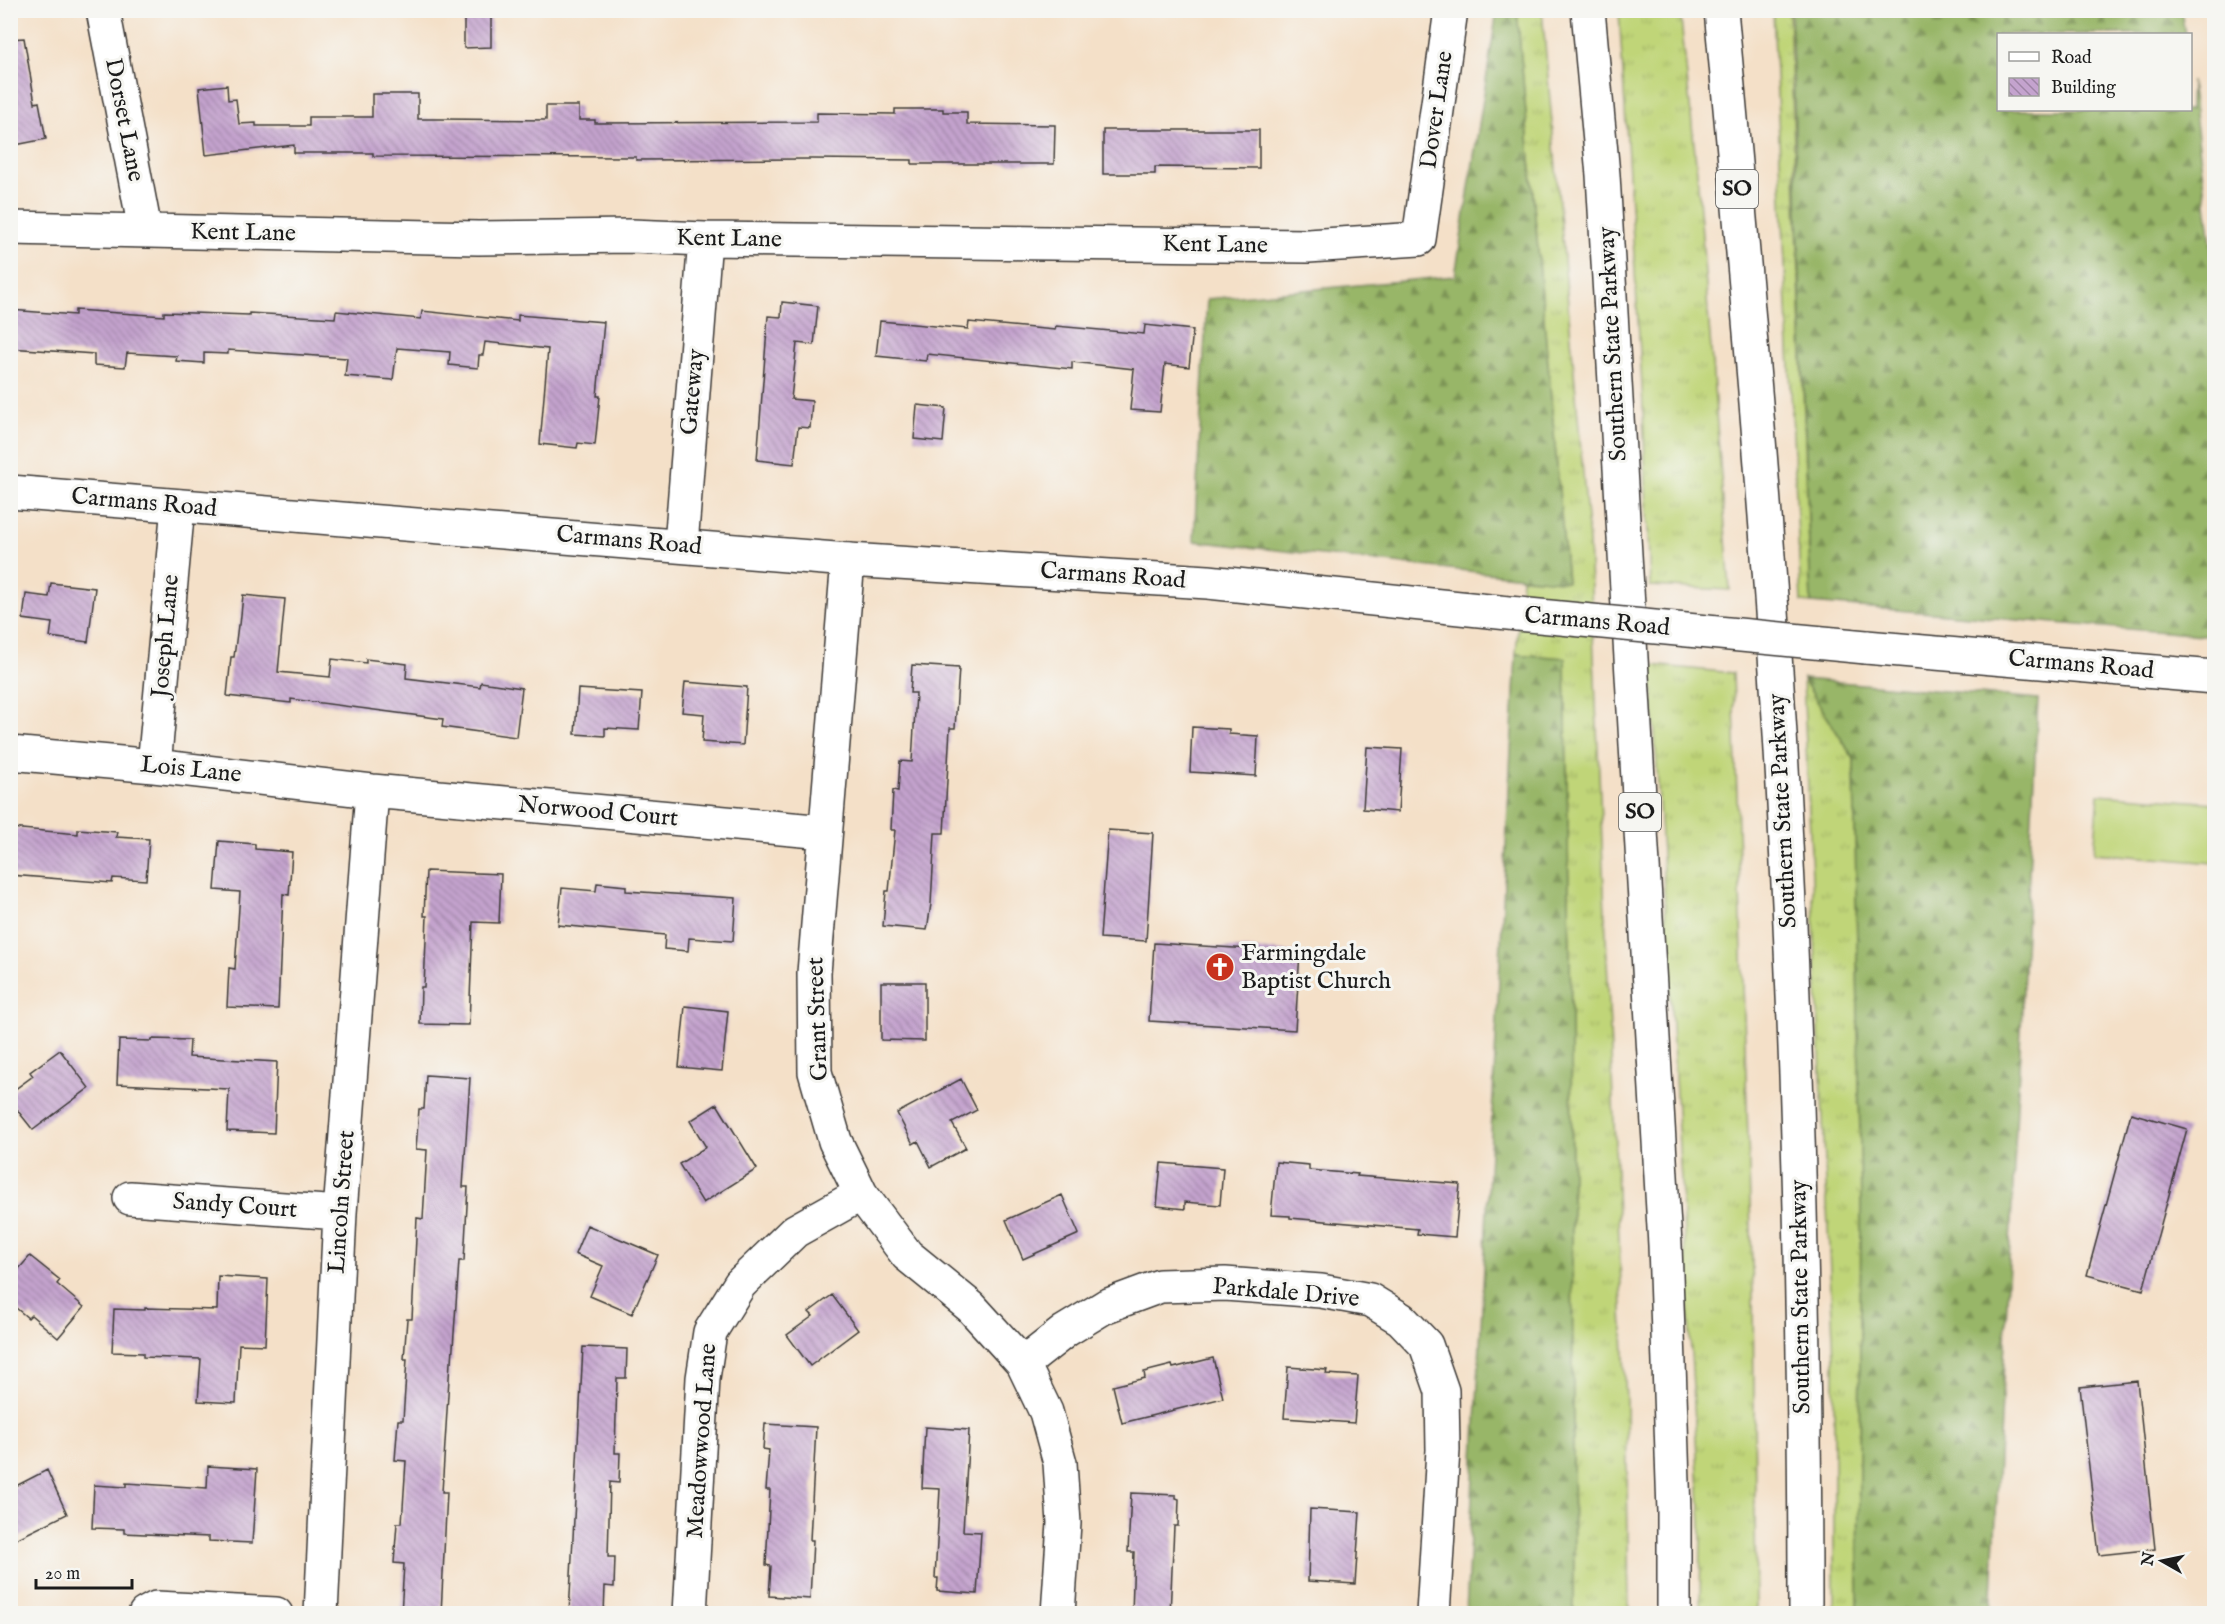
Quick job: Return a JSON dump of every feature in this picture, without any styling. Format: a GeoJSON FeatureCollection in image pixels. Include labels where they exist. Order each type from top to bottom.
{"type":"FeatureCollection","features":[{"type":"Feature","properties":{"kind":"main road","name":"Dorset Lane"},"geometry":{"type":"LineString","coordinates":[[102,10],[146,230]]}},
{"type":"Feature","properties":{"kind":"main road","name":"Dover Lane"},"geometry":{"type":"LineString","coordinates":[[1423,210],[1451,10]]}},
{"type":"Feature","properties":{"kind":"main road","name":"Southern State Parkway"},"geometry":{"type":"LineString","coordinates":[[1588,10],[1604,199],[1665,1245],[1674,1512],[1674,1614]]}},
{"type":"Feature","properties":{"kind":"main road","name":"Southern State Parkway"},"geometry":{"type":"LineString","coordinates":[[1721,10],[1754,368],[1785,822],[1797,1106],[1805,1444],[1805,1614]]}},
{"type":"Feature","properties":{"kind":"main road","name":"Kent Lane"},"geometry":{"type":"LineString","coordinates":[[10,228],[478,238],[631,236],[705,239],[1308,246],[1419,239],[1423,210]]}},
{"type":"Feature","properties":{"kind":"main road","name":"Gateway"},"geometry":{"type":"LineString","coordinates":[[681,545],[705,239]]}},
{"type":"Feature","properties":{"kind":"main road","name":"Carmans Road"},"geometry":{"type":"LineString","coordinates":[[10,492],[848,560],[1208,582],[1866,647],[2214,677]]}},
{"type":"Feature","properties":{"kind":"main road","name":"Joseph Lane"},"geometry":{"type":"LineString","coordinates":[[154,766],[178,506]]}},
{"type":"Feature","properties":{"kind":"main road","name":"Grant Street"},"geometry":{"type":"LineString","coordinates":[[848,560],[814,973],[815,1072],[835,1141],[861,1194],[907,1255],[971,1307],[1023,1364],[1046,1412],[1060,1463],[1064,1523],[1058,1614]]}},
{"type":"Feature","properties":{"kind":"main road","name":"Lois Lane"},"geometry":{"type":"LineString","coordinates":[[10,753],[154,766],[372,791]]}},
{"type":"Feature","properties":{"kind":"main road","name":"Norwood Court"},"geometry":{"type":"LineString","coordinates":[[372,791],[825,832]]}},
{"type":"Feature","properties":{"kind":"main road","name":"Lincoln Street"},"geometry":{"type":"LineString","coordinates":[[321,1614],[340,1213],[372,791]]}},
{"type":"Feature","properties":{"kind":"main road","name":"Meadowwood Lane"},"geometry":{"type":"LineString","coordinates":[[690,1614],[703,1378],[710,1332],[740,1284],[795,1231],[861,1194]]}},
{"type":"Feature","properties":{"kind":"main road","name":"Sandy Court"},"geometry":{"type":"LineString","coordinates":[[130,1198],[340,1213]]}},
{"type":"Feature","properties":{"kind":"main road","name":"Parkdale Drive"},"geometry":{"type":"LineString","coordinates":[[1023,1364],[1065,1331],[1106,1306],[1160,1286],[1225,1284],[1321,1291],[1370,1300],[1401,1319],[1426,1345],[1442,1391],[1443,1450],[1433,1614]]}},
{"type":"Feature","properties":{"kind":"main road"},"geometry":{"type":"LineString","coordinates":[[145,1614],[156,1608],[276,1614]]}},
{"type":"Feature","properties":{"kind":"green space"},"geometry":{"type":"Polygon","coordinates":[[[1542,10],[1589,541],[1626,1401],[1629,1613],[1574,1613],[1571,1015],[1565,659],[1516,654],[1522,578],[1567,581],[1517,11],[1542,10]]]}},
{"type":"Feature","properties":{"kind":"green space"},"geometry":{"type":"Polygon","coordinates":[[[1497,11],[1517,11],[1567,582],[1194,541],[1207,299],[1455,276],[1497,11]]]}},
{"type":"Feature","properties":{"kind":"green space"},"geometry":{"type":"Polygon","coordinates":[[[1619,11],[1680,11],[1697,172],[1730,590],[1650,586],[1642,385],[1619,11]]]}},
{"type":"Feature","properties":{"kind":"green space"},"geometry":{"type":"Polygon","coordinates":[[[1773,11],[1789,11],[1811,603],[1801,602],[1773,11]]]}},
{"type":"Feature","properties":{"kind":"green space"},"geometry":{"type":"Polygon","coordinates":[[[1791,11],[2181,11],[2185,33],[1997,33],[1997,111],[2192,111],[2192,89],[2214,268],[2214,636],[1811,603],[1791,11]]]}},
{"type":"Feature","properties":{"kind":"green space"},"geometry":{"type":"Polygon","coordinates":[[[1516,654],[1565,658],[1571,1015],[1574,1613],[1466,1613],[1516,654]]]}},
{"type":"Feature","properties":{"kind":"green space"},"geometry":{"type":"Polygon","coordinates":[[[1651,665],[1733,673],[1753,1293],[1756,1613],[1700,1613],[1701,1525],[1651,665]]]}},
{"type":"Feature","properties":{"kind":"green space"},"geometry":{"type":"Polygon","coordinates":[[[1803,679],[1854,759],[1861,1207],[1858,1613],[1834,1613],[1834,1360],[1803,679]]]}},
{"type":"Feature","properties":{"kind":"green space"},"geometry":{"type":"Polygon","coordinates":[[[1803,679],[2038,699],[1991,1613],[1858,1613],[1861,1207],[1854,759],[1803,679]]]}},
{"type":"Feature","properties":{"kind":"green space"},"geometry":{"type":"Polygon","coordinates":[[[2099,794],[2214,803],[2214,863],[2094,853],[2099,794]]]}},
{"type":"Feature","properties":{"kind":"building"},"geometry":{"type":"Polygon","coordinates":[[[464,15],[491,15],[491,47],[464,48],[464,15]]]}},
{"type":"Feature","properties":{"kind":"building"},"geometry":{"type":"Polygon","coordinates":[[[24,38],[35,103],[39,102],[46,139],[10,146],[10,39],[24,38]]]}},
{"type":"Feature","properties":{"kind":"building"},"geometry":{"type":"Polygon","coordinates":[[[227,85],[228,100],[236,99],[239,124],[256,123],[256,126],[309,126],[309,117],[372,117],[372,94],[418,94],[418,119],[546,120],[546,106],[579,106],[579,120],[595,120],[595,123],[817,122],[817,113],[895,114],[895,109],[943,109],[943,112],[967,112],[967,124],[1055,125],[1054,164],[912,164],[912,160],[636,160],[636,157],[373,156],[373,153],[294,153],[294,145],[206,155],[199,88],[227,85]]]}},
{"type":"Feature","properties":{"kind":"building"},"geometry":{"type":"Polygon","coordinates":[[[1103,130],[1259,130],[1259,168],[1155,167],[1155,174],[1103,174],[1103,130]]]}},
{"type":"Feature","properties":{"kind":"building"},"geometry":{"type":"Polygon","coordinates":[[[782,302],[818,306],[814,345],[797,343],[791,399],[812,401],[810,428],[798,427],[794,464],[757,460],[768,316],[781,317],[782,302]]]}},
{"type":"Feature","properties":{"kind":"building"},"geometry":{"type":"Polygon","coordinates":[[[10,310],[75,315],[75,310],[164,316],[164,312],[249,315],[249,313],[335,318],[336,311],[421,319],[422,311],[518,321],[518,315],[604,322],[595,445],[578,443],[577,448],[540,444],[548,349],[485,342],[483,355],[479,355],[478,368],[449,365],[450,352],[397,348],[393,380],[345,376],[347,358],[228,350],[228,354],[204,353],[204,363],[176,361],[177,356],[127,353],[125,367],[94,365],[94,354],[10,348],[10,310]]]}},
{"type":"Feature","properties":{"kind":"building"},"geometry":{"type":"Polygon","coordinates":[[[880,321],[968,329],[969,322],[1055,330],[1056,326],[1144,334],[1145,325],[1193,330],[1189,367],[1165,364],[1160,412],[1130,410],[1134,369],[1072,362],[1072,369],[927,354],[926,361],[876,356],[880,321]]]}},
{"type":"Feature","properties":{"kind":"building"},"geometry":{"type":"Polygon","coordinates":[[[917,405],[946,408],[943,442],[914,439],[917,405]]]}},
{"type":"Feature","properties":{"kind":"building"},"geometry":{"type":"Polygon","coordinates":[[[51,583],[95,588],[88,642],[50,637],[52,623],[23,619],[26,594],[49,597],[51,583]]]}},
{"type":"Feature","properties":{"kind":"building"},"geometry":{"type":"Polygon","coordinates":[[[243,595],[285,599],[278,672],[330,677],[332,659],[366,663],[366,659],[407,664],[406,678],[480,687],[481,682],[522,688],[516,737],[442,727],[443,719],[291,699],[291,703],[227,696],[231,657],[234,657],[243,595]]]}},
{"type":"Feature","properties":{"kind":"building"},"geometry":{"type":"Polygon","coordinates":[[[912,665],[959,668],[955,728],[950,728],[944,833],[935,833],[931,904],[927,930],[883,926],[895,830],[891,830],[893,790],[898,791],[900,761],[912,762],[916,693],[910,693],[912,665]]]}},
{"type":"Feature","properties":{"kind":"building"},"geometry":{"type":"Polygon","coordinates":[[[685,682],[747,687],[743,745],[702,742],[704,714],[682,712],[685,682]]]}},
{"type":"Feature","properties":{"kind":"building"},"geometry":{"type":"Polygon","coordinates":[[[578,689],[642,693],[639,730],[605,728],[605,736],[575,734],[578,689]]]}},
{"type":"Feature","properties":{"kind":"building"},"geometry":{"type":"Polygon","coordinates":[[[1192,727],[1229,729],[1229,734],[1258,736],[1256,776],[1190,772],[1192,727]]]}},
{"type":"Feature","properties":{"kind":"building"},"geometry":{"type":"Polygon","coordinates":[[[1367,747],[1402,749],[1398,812],[1363,809],[1367,747]]]}},
{"type":"Feature","properties":{"kind":"building"},"geometry":{"type":"Polygon","coordinates":[[[10,828],[78,834],[78,829],[117,832],[116,837],[149,839],[146,880],[113,878],[112,883],[10,875],[10,828]]]}},
{"type":"Feature","properties":{"kind":"building"},"geometry":{"type":"Polygon","coordinates":[[[1108,830],[1153,833],[1146,941],[1100,938],[1108,830]]]}},
{"type":"Feature","properties":{"kind":"building"},"geometry":{"type":"Polygon","coordinates":[[[219,841],[255,844],[255,849],[292,852],[289,895],[283,894],[278,1009],[227,1007],[229,968],[235,969],[240,892],[215,890],[219,841]]]}},
{"type":"Feature","properties":{"kind":"building"},"geometry":{"type":"Polygon","coordinates":[[[426,871],[501,874],[499,923],[473,922],[469,1025],[420,1024],[427,916],[424,916],[426,871]]]}},
{"type":"Feature","properties":{"kind":"building"},"geometry":{"type":"Polygon","coordinates":[[[597,883],[626,886],[626,891],[736,898],[733,941],[689,938],[688,951],[664,949],[665,935],[558,925],[562,888],[596,891],[597,883]]]}},
{"type":"Feature","properties":{"kind":"building"},"geometry":{"type":"Polygon","coordinates":[[[1154,943],[1300,952],[1295,1030],[1149,1021],[1154,943]]]}},
{"type":"Feature","properties":{"kind":"building"},"geometry":{"type":"Polygon","coordinates":[[[881,982],[925,982],[925,1041],[881,1040],[881,982]]]}},
{"type":"Feature","properties":{"kind":"building"},"geometry":{"type":"Polygon","coordinates":[[[685,1006],[728,1011],[722,1071],[679,1067],[685,1006]]]}},
{"type":"Feature","properties":{"kind":"building"},"geometry":{"type":"Polygon","coordinates":[[[152,1039],[190,1040],[189,1057],[277,1062],[274,1133],[227,1131],[229,1089],[117,1084],[119,1040],[152,1041],[152,1039]]]}},
{"type":"Feature","properties":{"kind":"building"},"geometry":{"type":"Polygon","coordinates":[[[60,1050],[89,1088],[33,1130],[10,1101],[10,1093],[33,1076],[30,1072],[60,1050]]]}},
{"type":"Feature","properties":{"kind":"building"},"geometry":{"type":"Polygon","coordinates":[[[426,1075],[470,1078],[463,1187],[468,1187],[464,1261],[459,1261],[452,1362],[450,1362],[442,1492],[447,1492],[441,1614],[401,1614],[404,1564],[394,1563],[397,1523],[402,1523],[406,1461],[395,1460],[398,1420],[403,1420],[407,1359],[404,1359],[407,1319],[412,1319],[417,1218],[423,1219],[427,1150],[416,1149],[419,1109],[424,1109],[426,1075]]]}},
{"type":"Feature","properties":{"kind":"building"},"geometry":{"type":"Polygon","coordinates":[[[961,1079],[977,1110],[952,1123],[966,1148],[931,1167],[918,1141],[913,1144],[897,1113],[961,1079]]]}},
{"type":"Feature","properties":{"kind":"building"},"geometry":{"type":"Polygon","coordinates":[[[717,1104],[757,1169],[703,1203],[679,1164],[706,1147],[690,1121],[717,1104]]]}},
{"type":"Feature","properties":{"kind":"building"},"geometry":{"type":"Polygon","coordinates":[[[2131,1113],[2187,1129],[2143,1290],[2087,1275],[2131,1113]]]}},
{"type":"Feature","properties":{"kind":"building"},"geometry":{"type":"Polygon","coordinates":[[[1276,1162],[1309,1165],[1309,1170],[1358,1174],[1357,1176],[1460,1184],[1455,1237],[1417,1234],[1418,1229],[1271,1215],[1276,1162]]]}},
{"type":"Feature","properties":{"kind":"building"},"geometry":{"type":"Polygon","coordinates":[[[1161,1163],[1223,1168],[1220,1205],[1185,1202],[1185,1209],[1157,1206],[1161,1163]]]}},
{"type":"Feature","properties":{"kind":"building"},"geometry":{"type":"Polygon","coordinates":[[[1062,1195],[1079,1234],[1023,1259],[1006,1220],[1062,1195]]]}},
{"type":"Feature","properties":{"kind":"building"},"geometry":{"type":"Polygon","coordinates":[[[587,1225],[658,1255],[632,1314],[590,1296],[603,1266],[575,1254],[587,1225]]]}},
{"type":"Feature","properties":{"kind":"building"},"geometry":{"type":"Polygon","coordinates":[[[30,1256],[60,1280],[57,1284],[84,1307],[58,1338],[31,1315],[28,1318],[10,1303],[10,1279],[30,1256]]]}},
{"type":"Feature","properties":{"kind":"building"},"geometry":{"type":"Polygon","coordinates":[[[218,1276],[268,1279],[265,1345],[239,1344],[236,1403],[198,1401],[201,1359],[143,1357],[143,1353],[112,1352],[114,1309],[217,1310],[218,1276]]]}},
{"type":"Feature","properties":{"kind":"building"},"geometry":{"type":"Polygon","coordinates":[[[832,1295],[858,1330],[810,1366],[787,1335],[813,1316],[809,1312],[832,1295]]]}},
{"type":"Feature","properties":{"kind":"building"},"geometry":{"type":"Polygon","coordinates":[[[583,1347],[627,1349],[626,1378],[617,1378],[615,1453],[620,1453],[619,1483],[610,1482],[608,1557],[615,1557],[614,1587],[605,1586],[604,1614],[569,1614],[583,1347]]]}},
{"type":"Feature","properties":{"kind":"building"},"geometry":{"type":"Polygon","coordinates":[[[1213,1358],[1223,1398],[1122,1423],[1113,1386],[1145,1378],[1144,1372],[1172,1365],[1173,1368],[1213,1358]]]}},
{"type":"Feature","properties":{"kind":"building"},"geometry":{"type":"Polygon","coordinates":[[[1288,1367],[1327,1370],[1326,1374],[1358,1376],[1354,1423],[1284,1418],[1288,1367]]]}},
{"type":"Feature","properties":{"kind":"building"},"geometry":{"type":"Polygon","coordinates":[[[2137,1381],[2155,1549],[2099,1555],[2080,1387],[2137,1381]]]}},
{"type":"Feature","properties":{"kind":"building"},"geometry":{"type":"Polygon","coordinates":[[[765,1424],[816,1427],[810,1540],[813,1540],[810,1599],[769,1596],[771,1566],[766,1565],[770,1490],[766,1490],[769,1450],[763,1449],[765,1424]]]}},
{"type":"Feature","properties":{"kind":"building"},"geometry":{"type":"Polygon","coordinates":[[[925,1427],[969,1430],[963,1531],[981,1532],[977,1594],[937,1591],[938,1578],[935,1578],[940,1489],[922,1488],[925,1427]]]}},
{"type":"Feature","properties":{"kind":"building"},"geometry":{"type":"Polygon","coordinates":[[[208,1466],[257,1469],[252,1543],[209,1541],[209,1537],[124,1533],[124,1529],[92,1528],[94,1485],[126,1487],[126,1483],[207,1488],[208,1466]]]}},
{"type":"Feature","properties":{"kind":"building"},"geometry":{"type":"Polygon","coordinates":[[[47,1470],[67,1514],[10,1542],[10,1489],[47,1470]]]}},
{"type":"Feature","properties":{"kind":"building"},"geometry":{"type":"Polygon","coordinates":[[[1131,1493],[1176,1495],[1179,1499],[1178,1526],[1174,1526],[1170,1614],[1132,1614],[1134,1552],[1128,1552],[1131,1493]]]}},
{"type":"Feature","properties":{"kind":"building"},"geometry":{"type":"Polygon","coordinates":[[[1310,1509],[1360,1512],[1355,1584],[1308,1581],[1310,1509]]]}},
{"type":"Feature","properties":{"kind":"place","name":"Farmingdale Baptist Church"},"geometry":{"type":"Point","coordinates":[1220,967]}}]}
